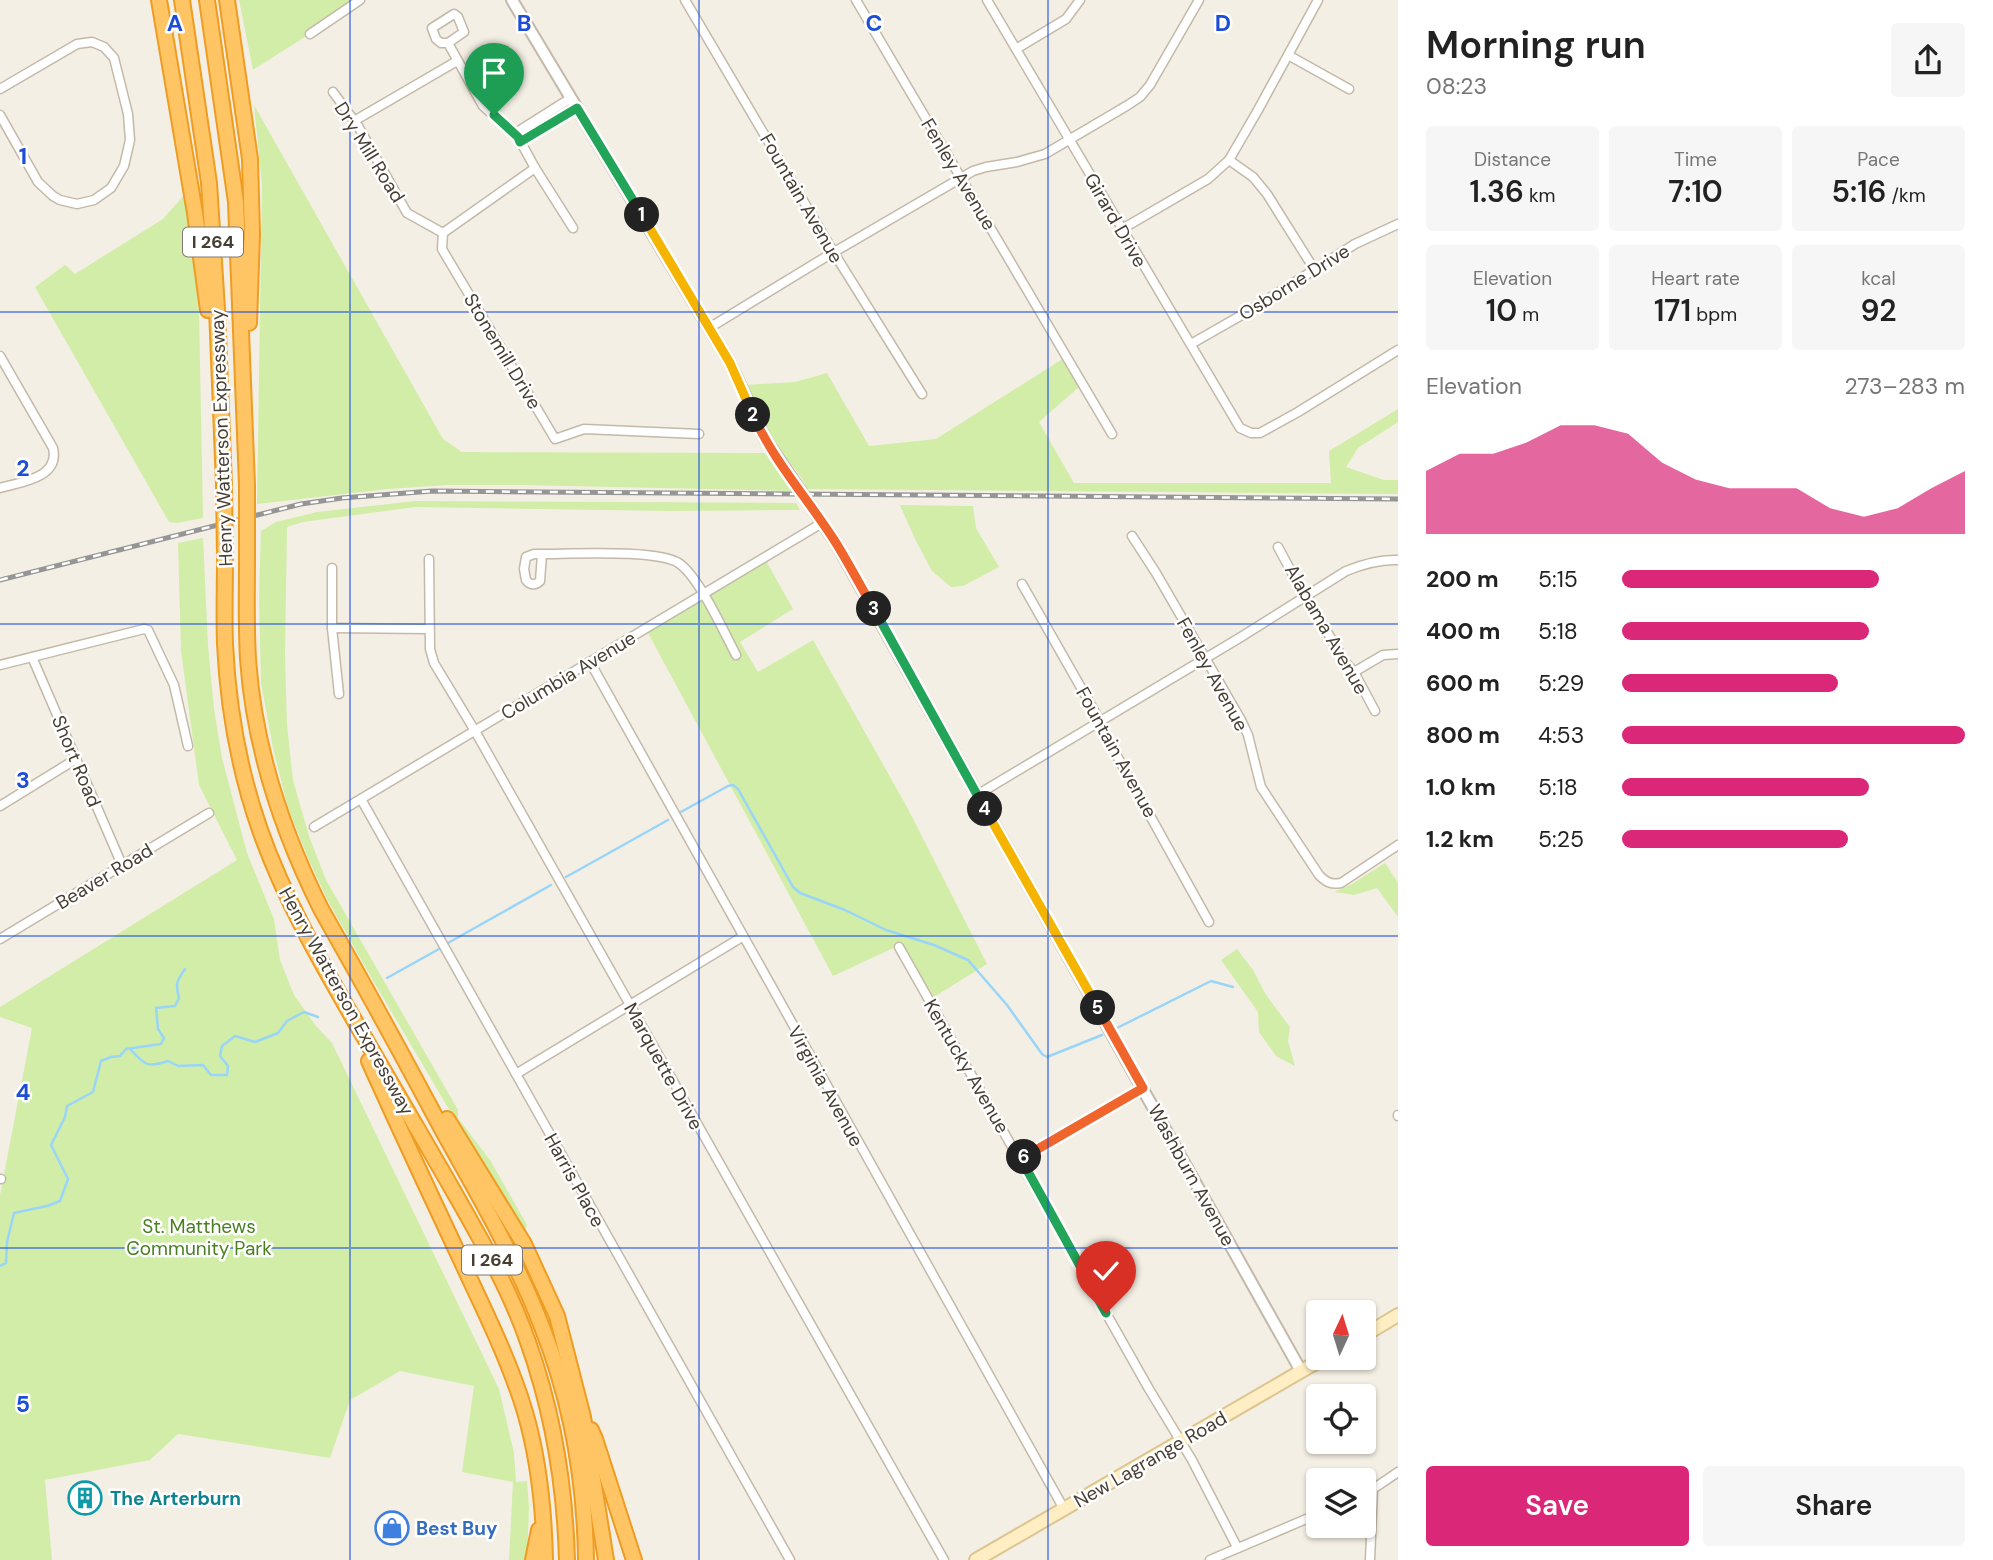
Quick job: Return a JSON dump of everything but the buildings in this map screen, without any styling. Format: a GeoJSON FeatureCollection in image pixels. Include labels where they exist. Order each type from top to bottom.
{"type":"FeatureCollection","features":[{"type":"Feature","properties":{"kind":"highway"},"geometry":{"type":"LineString","coordinates":[[159,0],[195,213],[222,428]]}},
{"type":"Feature","properties":{"kind":"highway","name":"Henry Watterson Expressway"},"geometry":{"type":"LineString","coordinates":[[182,0],[209,183],[224,485],[225,642],[236,740],[244,775],[260,828],[283,888],[336,989],[478,1234],[525,1334],[541,1382],[559,1464],[567,1560]]}},
{"type":"Feature","properties":{"kind":"highway","name":"Henry Watterson Expressway"},"geometry":{"type":"LineString","coordinates":[[207,0],[236,202],[247,485],[247,641],[260,737],[270,780],[301,869],[504,1243],[543,1327],[575,1443],[586,1560]]}},
{"type":"Feature","properties":{"kind":"highway"},"geometry":{"type":"LineString","coordinates":[[227,0],[250,159],[252,236],[245,426]]}},
{"type":"Feature","properties":{"kind":"highway"},"geometry":{"type":"LineString","coordinates":[[336,989],[508,1363],[532,1440],[543,1511],[545,1560]]}},
{"type":"Feature","properties":{"kind":"highway"},"geometry":{"type":"LineString","coordinates":[[366,990],[503,1209],[537,1271],[557,1316],[583,1417],[606,1560]]}},
{"type":"Feature","properties":{"kind":"highway"},"geometry":{"type":"LineString","coordinates":[[583,1417],[595,1439],[634,1560]]}},
{"type":"Feature","properties":{"kind":"highway"},"geometry":{"type":"LineString","coordinates":[[533,1560],[543,1511]]}},
{"type":"Feature","properties":{"kind":"main road"},"geometry":{"type":"LineString","coordinates":[[1376,1328],[1398,1315]]}},
{"type":"Feature","properties":{"kind":"main road","name":"New Lagrange Road"},"geometry":{"type":"LineString","coordinates":[[976,1560],[1306,1368]]}},
{"type":"Feature","properties":{"kind":"street"},"geometry":{"type":"LineString","coordinates":[[310,34],[360,0]]}},
{"type":"Feature","properties":{"kind":"street","name":"Washburn Avenue"},"geometry":{"type":"LineString","coordinates":[[512,0],[730,363],[765,439],[843,555],[1301,1371]]}},
{"type":"Feature","properties":{"kind":"street","name":"Fountain Avenue"},"geometry":{"type":"LineString","coordinates":[[685,0],[834,253],[922,394]]}},
{"type":"Feature","properties":{"kind":"street","name":"Fenley Avenue"},"geometry":{"type":"LineString","coordinates":[[856,0],[1112,434]]}},
{"type":"Feature","properties":{"kind":"street","name":"Girard Drive"},"geometry":{"type":"LineString","coordinates":[[987,0],[1240,428],[1251,433],[1260,433],[1398,350]]}},
{"type":"Feature","properties":{"kind":"street"},"geometry":{"type":"LineString","coordinates":[[1016,49],[1066,19],[1080,0]]}},
{"type":"Feature","properties":{"kind":"street"},"geometry":{"type":"LineString","coordinates":[[709,328],[973,171],[1045,155],[1140,97],[1150,85],[1199,0]]}},
{"type":"Feature","properties":{"kind":"street"},"geometry":{"type":"LineString","coordinates":[[1122,229],[1208,179],[1229,160],[1318,0]]}},
{"type":"Feature","properties":{"kind":"street"},"geometry":{"type":"LineString","coordinates":[[0,89],[77,44],[92,42],[104,47],[114,58],[128,114],[130,140],[124,166],[111,188],[94,200],[77,204],[60,200],[38,182],[0,115]]}},
{"type":"Feature","properties":{"kind":"street"},"geometry":{"type":"LineString","coordinates":[[447,43],[483,106],[520,142],[572,228]]}},
{"type":"Feature","properties":{"kind":"street"},"geometry":{"type":"LineString","coordinates":[[1289,55],[1349,89]]}},
{"type":"Feature","properties":{"kind":"street"},"geometry":{"type":"LineString","coordinates":[[354,121],[457,61]]}},
{"type":"Feature","properties":{"kind":"street","name":"Dry Mill Road"},"geometry":{"type":"LineString","coordinates":[[333,92],[354,121],[407,212],[443,233]]}},
{"type":"Feature","properties":{"kind":"street"},"geometry":{"type":"LineString","coordinates":[[514,134],[574,103]]}},
{"type":"Feature","properties":{"kind":"street"},"geometry":{"type":"LineString","coordinates":[[520,142],[574,103]]}},
{"type":"Feature","properties":{"kind":"street"},"geometry":{"type":"LineString","coordinates":[[1229,160],[1253,177],[1267,194],[1314,269]]}},
{"type":"Feature","properties":{"kind":"street"},"geometry":{"type":"LineString","coordinates":[[443,233],[535,168]]}},
{"type":"Feature","properties":{"kind":"street","name":"Osborne Drive"},"geometry":{"type":"LineString","coordinates":[[1191,344],[1356,244],[1398,224]]}},
{"type":"Feature","properties":{"kind":"street","name":"Stonemill Drive"},"geometry":{"type":"LineString","coordinates":[[443,233],[443,249],[555,439],[584,429],[699,434]]}},
{"type":"Feature","properties":{"kind":"street"},"geometry":{"type":"LineString","coordinates":[[0,356],[53,448],[55,457],[52,466],[43,475],[0,488]]}},
{"type":"Feature","properties":{"kind":"street","name":"Columbia Avenue"},"geometry":{"type":"LineString","coordinates":[[314,827],[822,523]]}},
{"type":"Feature","properties":{"kind":"street","name":"Fenley Avenue"},"geometry":{"type":"LineString","coordinates":[[1132,536],[1245,728],[1261,787],[1325,881],[1331,884],[1341,883],[1398,845]]}},
{"type":"Feature","properties":{"kind":"street","name":"Alabama Avenue"},"geometry":{"type":"LineString","coordinates":[[1278,547],[1375,711]]}},
{"type":"Feature","properties":{"kind":"street"},"geometry":{"type":"LineString","coordinates":[[542,554],[642,555],[669,558],[685,568],[703,594],[736,655]]}},
{"type":"Feature","properties":{"kind":"street","name":"Marquette Drive"},"geometry":{"type":"LineString","coordinates":[[429,559],[429,629],[434,663],[944,1560]]}},
{"type":"Feature","properties":{"kind":"street"},"geometry":{"type":"LineString","coordinates":[[977,796],[1346,571],[1381,560],[1398,560]]}},
{"type":"Feature","properties":{"kind":"street"},"geometry":{"type":"LineString","coordinates":[[332,568],[332,628],[339,694]]}},
{"type":"Feature","properties":{"kind":"street","name":"Fountain Avenue"},"geometry":{"type":"LineString","coordinates":[[1021,584],[1096,714],[1209,922]]}},
{"type":"Feature","properties":{"kind":"street"},"geometry":{"type":"LineString","coordinates":[[332,628],[429,629]]}},
{"type":"Feature","properties":{"kind":"street"},"geometry":{"type":"LineString","coordinates":[[0,665],[148,630],[174,685],[188,746]]}},
{"type":"Feature","properties":{"kind":"street"},"geometry":{"type":"LineString","coordinates":[[1354,672],[1383,655],[1398,654]]}},
{"type":"Feature","properties":{"kind":"street","name":"Short Road"},"geometry":{"type":"LineString","coordinates":[[32,657],[122,865]]}},
{"type":"Feature","properties":{"kind":"street","name":"Virginia Avenue"},"geometry":{"type":"LineString","coordinates":[[590,662],[1064,1509]]}},
{"type":"Feature","properties":{"kind":"street"},"geometry":{"type":"LineString","coordinates":[[0,806],[76,759]]}},
{"type":"Feature","properties":{"kind":"street","name":"Harris Place"},"geometry":{"type":"LineString","coordinates":[[361,799],[790,1560]]}},
{"type":"Feature","properties":{"kind":"street","name":"Beaver Road"},"geometry":{"type":"LineString","coordinates":[[0,939],[209,813]]}},
{"type":"Feature","properties":{"kind":"street"},"geometry":{"type":"LineString","coordinates":[[516,1074],[742,937]]}},
{"type":"Feature","properties":{"kind":"street","name":"Kentucky Avenue"},"geometry":{"type":"LineString","coordinates":[[899,947],[1180,1441],[1237,1547]]}},
{"type":"Feature","properties":{"kind":"street"},"geometry":{"type":"LineString","coordinates":[[1021,1159],[1143,1088]]}},
{"type":"Feature","properties":{"kind":"street"},"geometry":{"type":"LineString","coordinates":[[1376,1487],[1398,1472]]}},
{"type":"Feature","properties":{"kind":"street"},"geometry":{"type":"LineString","coordinates":[[1210,1560],[1306,1519]]}},
{"type":"Feature","properties":{"kind":"street"},"geometry":{"type":"LineString","coordinates":[[1370,1538],[1370,1560]]}},
{"type":"Feature","properties":{"kind":"green space"},"geometry":{"type":"Polygon","coordinates":[[[239,0],[363,0],[253,70],[239,0]]]}},
{"type":"Feature","properties":{"kind":"green space"},"geometry":{"type":"Polygon","coordinates":[[[254,105],[443,439],[462,452],[768,453],[793,491],[448,485],[257,504],[262,184],[254,105]]]}},
{"type":"Feature","properties":{"kind":"green space"},"geometry":{"type":"Polygon","coordinates":[[[185,194],[199,312],[203,518],[177,523],[169,522],[35,287],[65,265],[75,274],[163,219],[185,194]]]}},
{"type":"Feature","properties":{"kind":"green space"},"geometry":{"type":"Polygon","coordinates":[[[1064,358],[1079,387],[1039,422],[1074,483],[1331,483],[1329,451],[1398,409],[1398,422],[1358,448],[1346,467],[1384,480],[1398,480],[1398,494],[807,489],[769,434],[745,385],[795,382],[827,373],[869,446],[936,439],[1064,358]]]}},
{"type":"Feature","properties":{"kind":"green space"},"geometry":{"type":"Polygon","coordinates":[[[415,501],[796,503],[800,510],[415,507],[303,522],[287,527],[287,725],[293,780],[309,836],[326,880],[458,1110],[458,1118],[490,1160],[527,1225],[525,1232],[450,1111],[328,901],[288,808],[261,683],[261,531],[276,522],[317,512],[415,501]]]}},
{"type":"Feature","properties":{"kind":"green space"},"geometry":{"type":"Polygon","coordinates":[[[900,505],[973,506],[976,528],[999,567],[963,586],[951,587],[932,571],[900,505]]]}},
{"type":"Feature","properties":{"kind":"green space","name":"St. Matthews Community Park"},"geometry":{"type":"Polygon","coordinates":[[[203,538],[208,646],[222,758],[247,853],[274,919],[280,960],[294,995],[332,1043],[499,1389],[514,1453],[516,1482],[527,1481],[527,1560],[509,1560],[513,1482],[462,1472],[474,1386],[400,1371],[350,1400],[330,1458],[178,1434],[150,1460],[45,1480],[52,1560],[0,1560],[0,1195],[32,1028],[0,1017],[0,1007],[237,860],[199,785],[181,651],[178,543],[203,538]]]}},
{"type":"Feature","properties":{"kind":"green space"},"geometry":{"type":"Polygon","coordinates":[[[766,561],[793,609],[740,642],[758,672],[813,640],[907,807],[987,964],[934,997],[902,944],[833,976],[648,633],[766,561]]]}},
{"type":"Feature","properties":{"kind":"green space"},"geometry":{"type":"Polygon","coordinates":[[[1385,863],[1398,883],[1398,917],[1377,888],[1354,895],[1334,892],[1352,884],[1385,863]]]}},
{"type":"Feature","properties":{"kind":"green space"},"geometry":{"type":"Polygon","coordinates":[[[1237,949],[1290,1027],[1288,1041],[1295,1066],[1276,1056],[1259,1032],[1258,1012],[1221,960],[1237,949]]]}},
{"type":"Feature","properties":{"kind":"waterway"},"geometry":{"type":"LineString","coordinates":[[679,813],[733,785],[738,789],[793,887],[800,893],[845,910],[886,930],[934,945],[968,960],[1047,1057],[1102,1035]]}},
{"type":"Feature","properties":{"kind":"waterway"},"geometry":{"type":"LineString","coordinates":[[566,877],[668,820]]}},
{"type":"Feature","properties":{"kind":"waterway"},"geometry":{"type":"LineString","coordinates":[[448,943],[551,885]]}},
{"type":"Feature","properties":{"kind":"waterway"},"geometry":{"type":"LineString","coordinates":[[387,978],[439,949]]}},
{"type":"Feature","properties":{"kind":"waterway"},"geometry":{"type":"LineString","coordinates":[[0,1266],[6,1263],[7,1242],[14,1213],[60,1201],[68,1179],[51,1145],[65,1117],[67,1106],[93,1092],[101,1061],[120,1056],[126,1049],[161,1044],[164,1038],[158,1029],[156,1008],[175,1006],[179,998],[178,982],[185,969]]}},
{"type":"Feature","properties":{"kind":"waterway"},"geometry":{"type":"LineString","coordinates":[[1115,1029],[1211,981],[1233,987]]}},
{"type":"Feature","properties":{"kind":"waterway"},"geometry":{"type":"LineString","coordinates":[[131,1050],[147,1064],[168,1061],[178,1066],[203,1065],[211,1075],[227,1075],[228,1066],[220,1056],[222,1046],[235,1036],[255,1042],[278,1033],[287,1021],[304,1012],[318,1017]]}},
{"type":"Feature","properties":{"kind":"railway"},"geometry":{"type":"LineString","coordinates":[[0,580],[301,504],[432,491],[1398,499]]}},
{"type":"Feature","properties":{"kind":"place","name":"The Arterburn"},"geometry":{"type":"Point","coordinates":[85,1498]}},
{"type":"Feature","properties":{"kind":"place","name":"Best Buy"},"geometry":{"type":"Point","coordinates":[392,1528]}},
{"type":"Feature","properties":{"kind":"route"},"geometry":{"type":"LineString","coordinates":[[494,115],[520,142],[577,108],[730,363],[765,439],[836,543],[1143,1088],[1021,1159],[1106,1313]]}}]}
